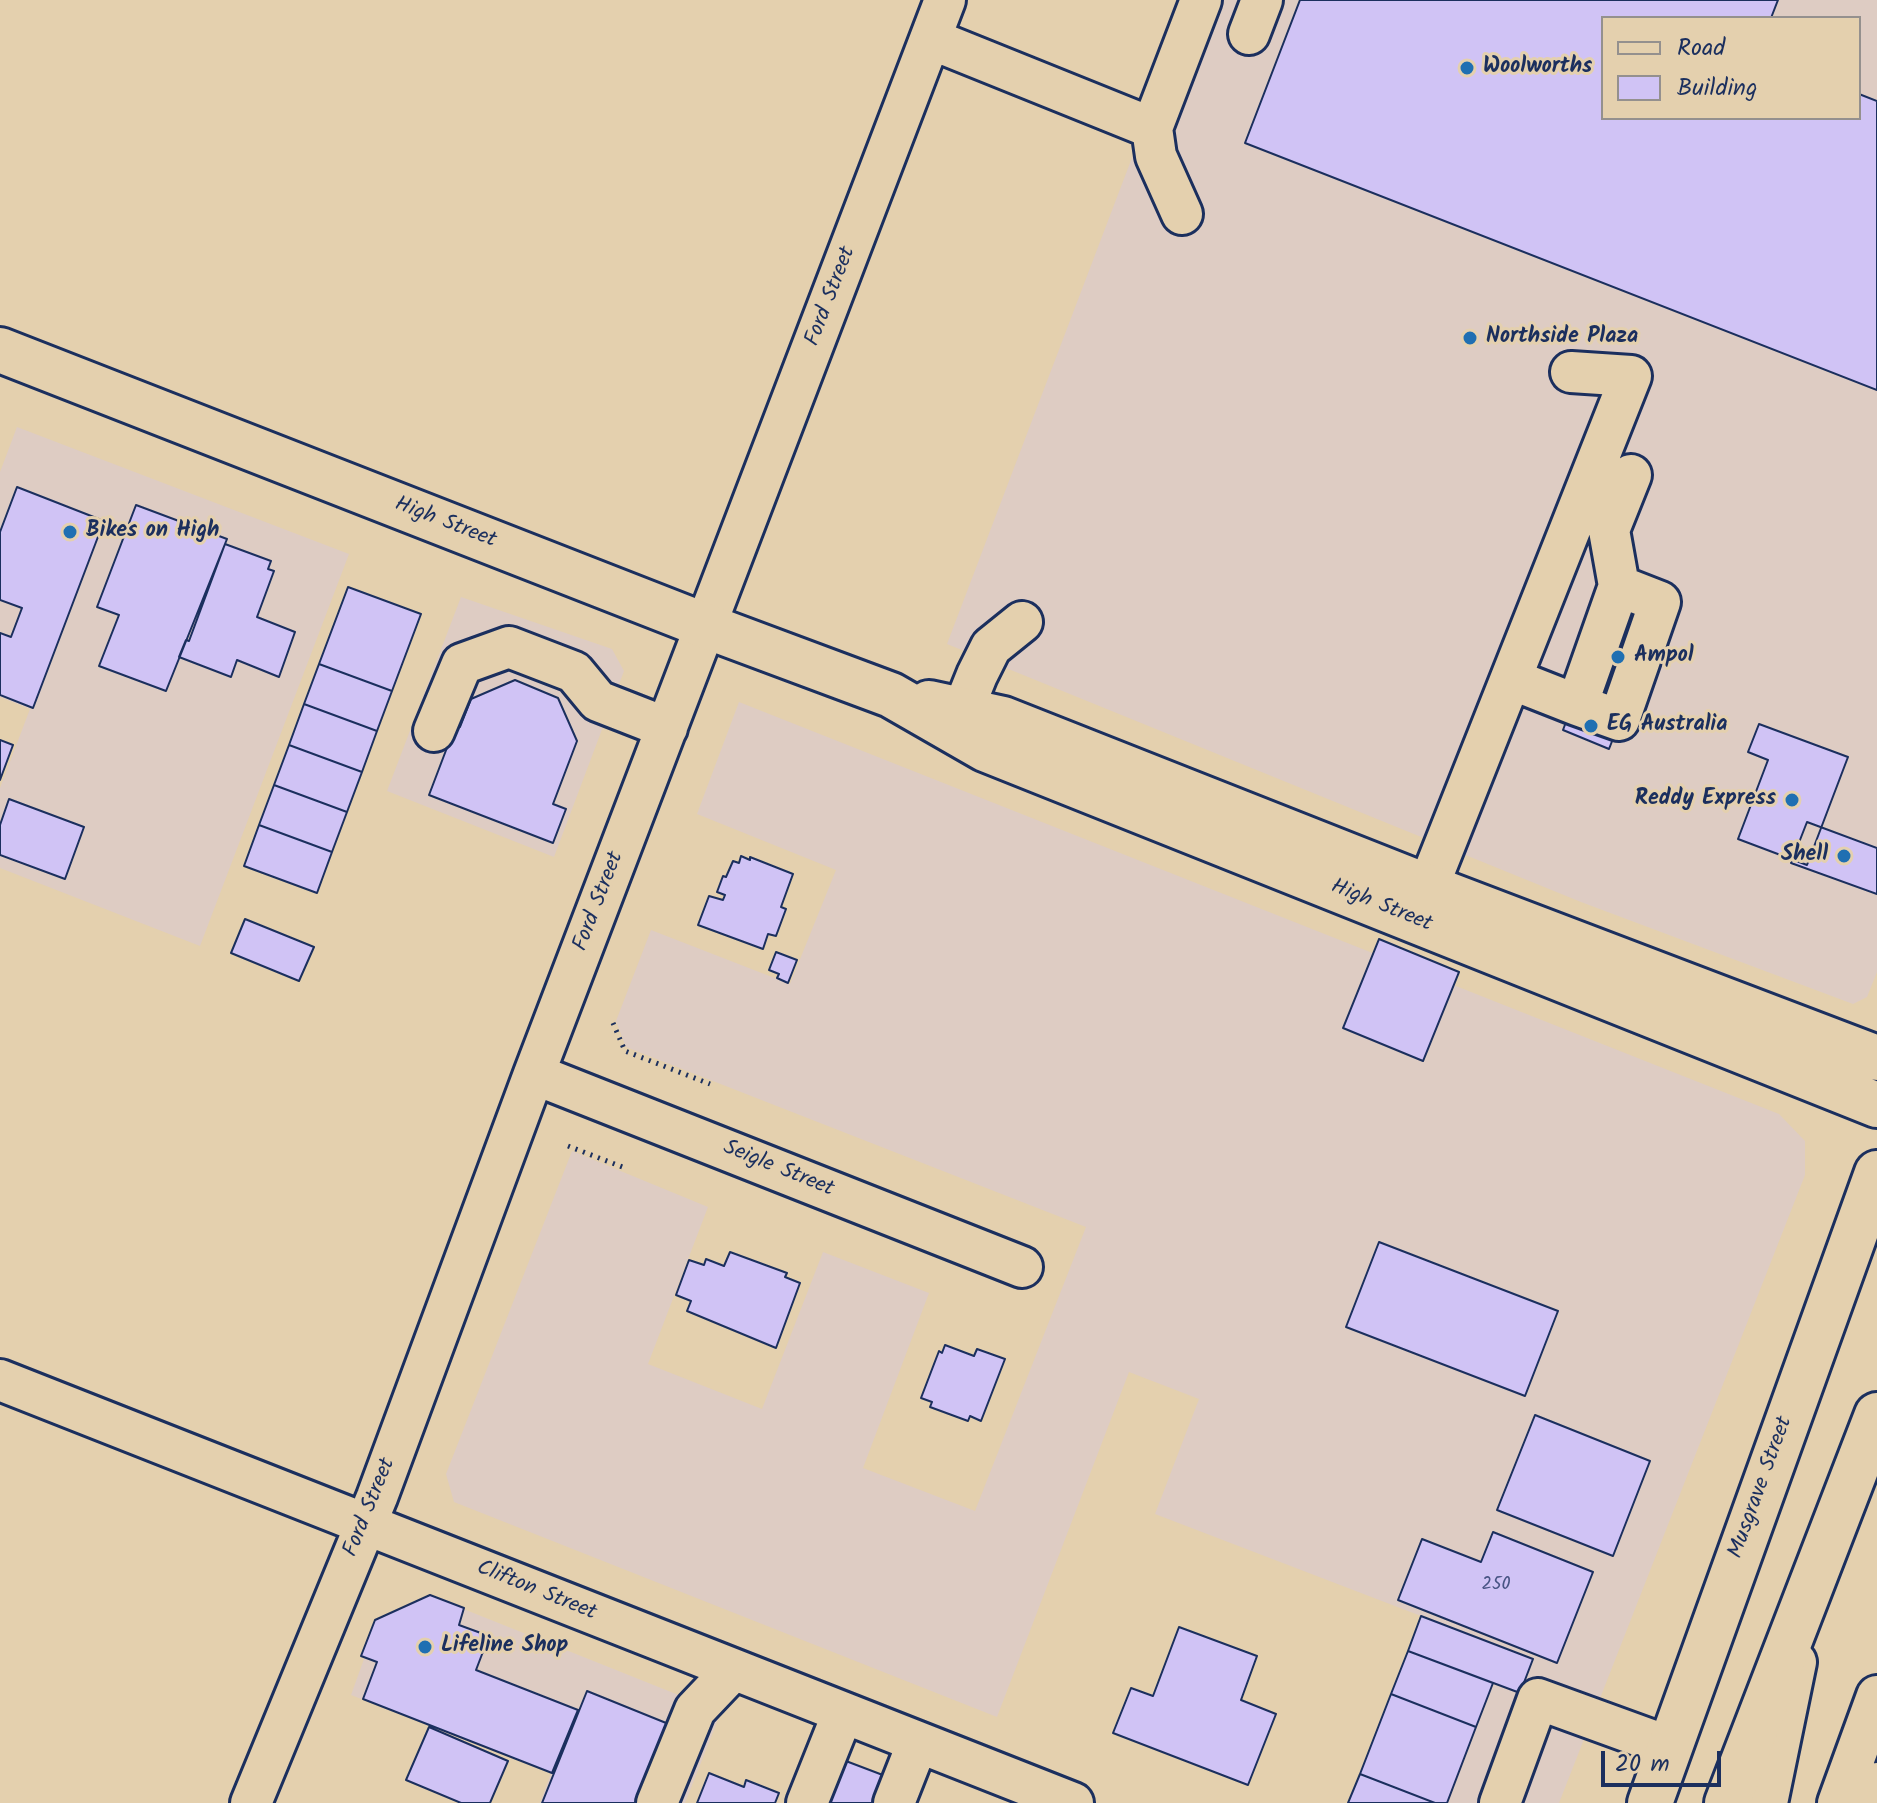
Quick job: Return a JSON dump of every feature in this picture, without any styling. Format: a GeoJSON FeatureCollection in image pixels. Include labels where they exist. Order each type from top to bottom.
{"type":"FeatureCollection","features":[{"type":"Feature","properties":{"kind":"main road","name":"High Street"},"geometry":{"type":"LineString","coordinates":[[0,350],[706,626],[959,720],[1003,719],[1428,887],[1877,1058]]}},
{"type":"Feature","properties":{"kind":"main road","name":"High Street"},"geometry":{"type":"LineString","coordinates":[[959,720],[985,749],[1877,1105]]}},
{"type":"Feature","properties":{"kind":"main road","name":"Musgrave Street"},"geometry":{"type":"LineString","coordinates":[[1650,1803],[1877,1173]]}},
{"type":"Feature","properties":{"kind":"main road"},"geometry":{"type":"LineString","coordinates":[[1727,1803],[1874,1428]]}},
{"type":"Feature","properties":{"kind":"street","name":"Ford Street"},"geometry":{"type":"LineString","coordinates":[[251,1803],[365,1524],[945,0]]}},
{"type":"Feature","properties":{"kind":"street"},"geometry":{"type":"LineString","coordinates":[[1182,214],[1156,156],[1152,128],[1201,0]]}},
{"type":"Feature","properties":{"kind":"street"},"geometry":{"type":"LineString","coordinates":[[931,39],[1152,128]]}},
{"type":"Feature","properties":{"kind":"street"},"geometry":{"type":"LineString","coordinates":[[1428,887],[1631,376],[1571,372]]}},
{"type":"Feature","properties":{"kind":"street"},"geometry":{"type":"LineString","coordinates":[[1511,679],[1577,705],[1619,586],[1609,530],[1631,475],[1588,482]]}},
{"type":"Feature","properties":{"kind":"street"},"geometry":{"type":"LineString","coordinates":[[959,720],[991,647],[1022,622]]}},
{"type":"Feature","properties":{"kind":"street"},"geometry":{"type":"LineString","coordinates":[[434,731],[462,664],[509,647],[574,672],[598,701],[667,728]]}},
{"type":"Feature","properties":{"kind":"street","name":"Seigle Street"},"geometry":{"type":"LineString","coordinates":[[534,1074],[1022,1267]]}},
{"type":"Feature","properties":{"kind":"street","name":"Clifton Street"},"geometry":{"type":"LineString","coordinates":[[0,1380],[918,1742],[1048,1799]]}},
{"type":"Feature","properties":{"kind":"street"},"geometry":{"type":"LineString","coordinates":[[1767,1803],[1813,1580]]}},
{"type":"Feature","properties":{"kind":"street"},"geometry":{"type":"LineString","coordinates":[[657,1803],[695,1710],[733,1670]]}},
{"type":"Feature","properties":{"kind":"street"},"geometry":{"type":"LineString","coordinates":[[1838,1803],[1877,1696]]}},
{"type":"Feature","properties":{"kind":"street"},"geometry":{"type":"LineString","coordinates":[[1500,1803],[1538,1699],[1670,1747]]}},
{"type":"Feature","properties":{"kind":"street"},"geometry":{"type":"LineString","coordinates":[[807,1803],[843,1713]]}},
{"type":"Feature","properties":{"kind":"street"},"geometry":{"type":"LineString","coordinates":[[894,1803],[918,1742]]}},
{"type":"Feature","properties":{"kind":"street"},"geometry":{"type":"LineString","coordinates":[[1869,1803],[1877,1783]]}},
{"type":"Feature","properties":{"kind":"path"},"geometry":{"type":"LineString","coordinates":[[613,1023],[625,1051],[710,1084]]}},
{"type":"Feature","properties":{"kind":"path"},"geometry":{"type":"LineString","coordinates":[[568,1146],[625,1168]]}},
{"type":"Feature","properties":{"kind":"shaded area","name":"Northside Plaza"},"geometry":{"type":"Polygon","coordinates":[[[1192,0],[1877,0],[1877,972],[1867,997],[1853,1004],[1581,902],[947,644],[1192,0]]]}},
{"type":"Feature","properties":{"kind":"shaded area"},"geometry":{"type":"Polygon","coordinates":[[[17,427],[349,554],[200,946],[0,868],[0,788],[30,709],[0,697],[0,472],[17,427]]]}},
{"type":"Feature","properties":{"kind":"shaded area"},"geometry":{"type":"Polygon","coordinates":[[[461,597],[612,649],[624,671],[554,857],[387,791],[461,597]]]}},
{"type":"Feature","properties":{"kind":"shaded area"},"geometry":{"type":"Polygon","coordinates":[[[739,702],[1779,1114],[1805,1141],[1805,1175],[1559,1803],[1349,1803],[1421,1616],[1155,1514],[1199,1399],[1129,1372],[997,1717],[454,1502],[446,1474],[572,1151],[708,1207],[648,1364],[762,1409],[823,1252],[929,1293],[863,1468],[975,1511],[1086,1227],[626,1047],[616,1021],[651,930],[790,984],[836,870],[697,814],[739,702]]]}},
{"type":"Feature","properties":{"kind":"shaded area"},"geometry":{"type":"Polygon","coordinates":[[[431,1596],[721,1712],[685,1803],[540,1803],[551,1773],[351,1695],[378,1620],[431,1596]]]}},
{"type":"Feature","properties":{"kind":"building"},"geometry":{"type":"Polygon","coordinates":[[[1300,0],[1778,0],[1772,16],[1601,16],[1601,120],[1861,120],[1861,95],[1877,101],[1877,390],[1245,143],[1300,0]]]}},
{"type":"Feature","properties":{"kind":"building"},"geometry":{"type":"Polygon","coordinates":[[[17,487],[104,521],[33,708],[0,695],[0,633],[11,637],[22,608],[0,600],[0,532],[17,487]]]}},
{"type":"Feature","properties":{"kind":"building"},"geometry":{"type":"Polygon","coordinates":[[[136,505],[227,539],[166,691],[99,666],[119,615],[97,607],[136,505]]]}},
{"type":"Feature","properties":{"kind":"building"},"geometry":{"type":"Polygon","coordinates":[[[225,544],[271,561],[268,569],[274,571],[257,617],[295,632],[279,677],[237,660],[231,677],[179,657],[186,640],[189,641],[225,544]]]}},
{"type":"Feature","properties":{"kind":"building"},"geometry":{"type":"Polygon","coordinates":[[[348,587],[421,614],[392,691],[319,664],[348,587]]]}},
{"type":"Feature","properties":{"kind":"building"},"geometry":{"type":"Polygon","coordinates":[[[319,664],[392,691],[377,731],[304,704],[319,664]]]}},
{"type":"Feature","properties":{"kind":"building"},"geometry":{"type":"Polygon","coordinates":[[[515,680],[558,698],[577,741],[553,804],[566,809],[553,843],[429,795],[456,724],[460,727],[471,699],[515,680]]]}},
{"type":"Feature","properties":{"kind":"building"},"geometry":{"type":"Polygon","coordinates":[[[304,704],[377,731],[362,772],[289,745],[304,704]]]}},
{"type":"Feature","properties":{"kind":"building","name":"EG Australia"},"geometry":{"type":"Polygon","coordinates":[[[1572,706],[1620,721],[1609,749],[1563,730],[1572,706]]]}},
{"type":"Feature","properties":{"kind":"building","name":"Reddy Express"},"geometry":{"type":"Polygon","coordinates":[[[1759,724],[1848,757],[1807,865],[1738,839],[1768,760],[1748,752],[1759,724]]]}},
{"type":"Feature","properties":{"kind":"building"},"geometry":{"type":"Polygon","coordinates":[[[0,740],[13,745],[0,780],[0,740]]]}},
{"type":"Feature","properties":{"kind":"building"},"geometry":{"type":"Polygon","coordinates":[[[289,745],[362,772],[347,812],[274,785],[289,745]]]}},
{"type":"Feature","properties":{"kind":"building"},"geometry":{"type":"Polygon","coordinates":[[[274,785],[347,812],[332,852],[259,825],[274,785]]]}},
{"type":"Feature","properties":{"kind":"building"},"geometry":{"type":"Polygon","coordinates":[[[9,799],[84,827],[65,879],[0,855],[0,825],[9,799]]]}},
{"type":"Feature","properties":{"kind":"building"},"geometry":{"type":"Polygon","coordinates":[[[1807,822],[1877,848],[1877,894],[1791,863],[1807,822]]]}},
{"type":"Feature","properties":{"kind":"building"},"geometry":{"type":"Polygon","coordinates":[[[259,825],[332,852],[317,893],[244,866],[259,825]]]}},
{"type":"Feature","properties":{"kind":"building"},"geometry":{"type":"Polygon","coordinates":[[[741,856],[793,874],[781,907],[786,909],[776,936],[768,934],[763,949],[698,925],[709,896],[723,900],[725,895],[717,892],[723,876],[726,877],[733,861],[739,863],[741,856]]]}},
{"type":"Feature","properties":{"kind":"building"},"geometry":{"type":"Polygon","coordinates":[[[245,919],[314,947],[299,981],[231,953],[245,919]]]}},
{"type":"Feature","properties":{"kind":"building"},"geometry":{"type":"Polygon","coordinates":[[[1379,939],[1459,972],[1423,1061],[1343,1028],[1379,939]]]}},
{"type":"Feature","properties":{"kind":"building"},"geometry":{"type":"Polygon","coordinates":[[[776,952],[797,960],[788,983],[769,970],[776,952]]]}},
{"type":"Feature","properties":{"kind":"building"},"geometry":{"type":"Polygon","coordinates":[[[1379,1242],[1558,1311],[1525,1396],[1346,1327],[1379,1242]]]}},
{"type":"Feature","properties":{"kind":"building"},"geometry":{"type":"Polygon","coordinates":[[[730,1252],[787,1273],[785,1277],[800,1283],[776,1348],[687,1311],[691,1301],[676,1295],[689,1260],[704,1265],[706,1259],[724,1266],[730,1252]]]}},
{"type":"Feature","properties":{"kind":"building"},"geometry":{"type":"Polygon","coordinates":[[[945,1345],[974,1356],[977,1349],[1005,1359],[981,1421],[970,1416],[968,1421],[930,1407],[932,1402],[921,1398],[939,1351],[942,1353],[945,1345]]]}},
{"type":"Feature","properties":{"kind":"building"},"geometry":{"type":"Polygon","coordinates":[[[1535,1415],[1650,1461],[1613,1556],[1497,1510],[1535,1415]]]}},
{"type":"Feature","properties":{"kind":"building"},"geometry":{"type":"Polygon","coordinates":[[[1493,1532],[1593,1572],[1557,1663],[1398,1600],[1422,1539],[1481,1562],[1493,1532]]]}},
{"type":"Feature","properties":{"kind":"building"},"geometry":{"type":"Polygon","coordinates":[[[430,1595],[464,1608],[459,1625],[489,1636],[476,1670],[578,1710],[552,1773],[363,1699],[377,1662],[361,1656],[375,1620],[430,1595]]]}},
{"type":"Feature","properties":{"kind":"building"},"geometry":{"type":"Polygon","coordinates":[[[1421,1616],[1533,1659],[1520,1693],[1408,1651],[1421,1616]]]}},
{"type":"Feature","properties":{"kind":"building"},"geometry":{"type":"Polygon","coordinates":[[[1179,1627],[1257,1656],[1241,1700],[1276,1714],[1248,1785],[1113,1733],[1131,1688],[1153,1696],[1179,1627]]]}},
{"type":"Feature","properties":{"kind":"building"},"geometry":{"type":"Polygon","coordinates":[[[1408,1651],[1493,1683],[1476,1727],[1391,1694],[1408,1651]]]}},
{"type":"Feature","properties":{"kind":"building"},"geometry":{"type":"Polygon","coordinates":[[[587,1691],[676,1727],[645,1803],[542,1803],[587,1691]]]}},
{"type":"Feature","properties":{"kind":"building"},"geometry":{"type":"Polygon","coordinates":[[[1391,1694],[1476,1727],[1447,1803],[1435,1803],[1360,1774],[1391,1694]]]}},
{"type":"Feature","properties":{"kind":"building"},"geometry":{"type":"Polygon","coordinates":[[[429,1727],[508,1761],[490,1803],[461,1803],[406,1780],[429,1727]]]}},
{"type":"Feature","properties":{"kind":"building"},"geometry":{"type":"Polygon","coordinates":[[[838,1758],[888,1777],[878,1803],[821,1803],[838,1758]]]}},
{"type":"Feature","properties":{"kind":"building"},"geometry":{"type":"Polygon","coordinates":[[[709,1773],[744,1787],[746,1780],[779,1793],[775,1803],[697,1803],[709,1773]]]}},
{"type":"Feature","properties":{"kind":"building"},"geometry":{"type":"Polygon","coordinates":[[[1360,1774],[1435,1803],[1348,1803],[1360,1774]]]}},
{"type":"Feature","properties":{"kind":"place","name":"Woolworths"},"geometry":{"type":"Point","coordinates":[1467,68]}},
{"type":"Feature","properties":{"kind":"place","name":"Northside Plaza"},"geometry":{"type":"Point","coordinates":[1470,338]}},
{"type":"Feature","properties":{"kind":"place","name":"Bikes on High"},"geometry":{"type":"Point","coordinates":[70,532]}},
{"type":"Feature","properties":{"kind":"place","name":"Ampol"},"geometry":{"type":"Point","coordinates":[1618,657]}},
{"type":"Feature","properties":{"kind":"place","name":"EG Australia"},"geometry":{"type":"Point","coordinates":[1591,726]}},
{"type":"Feature","properties":{"kind":"place","name":"Reddy Express"},"geometry":{"type":"Point","coordinates":[1792,800]}},
{"type":"Feature","properties":{"kind":"place","name":"Shell"},"geometry":{"type":"Point","coordinates":[1844,856]}},
{"type":"Feature","properties":{"kind":"place","name":"Lifeline Shop"},"geometry":{"type":"Point","coordinates":[425,1647]}}]}
